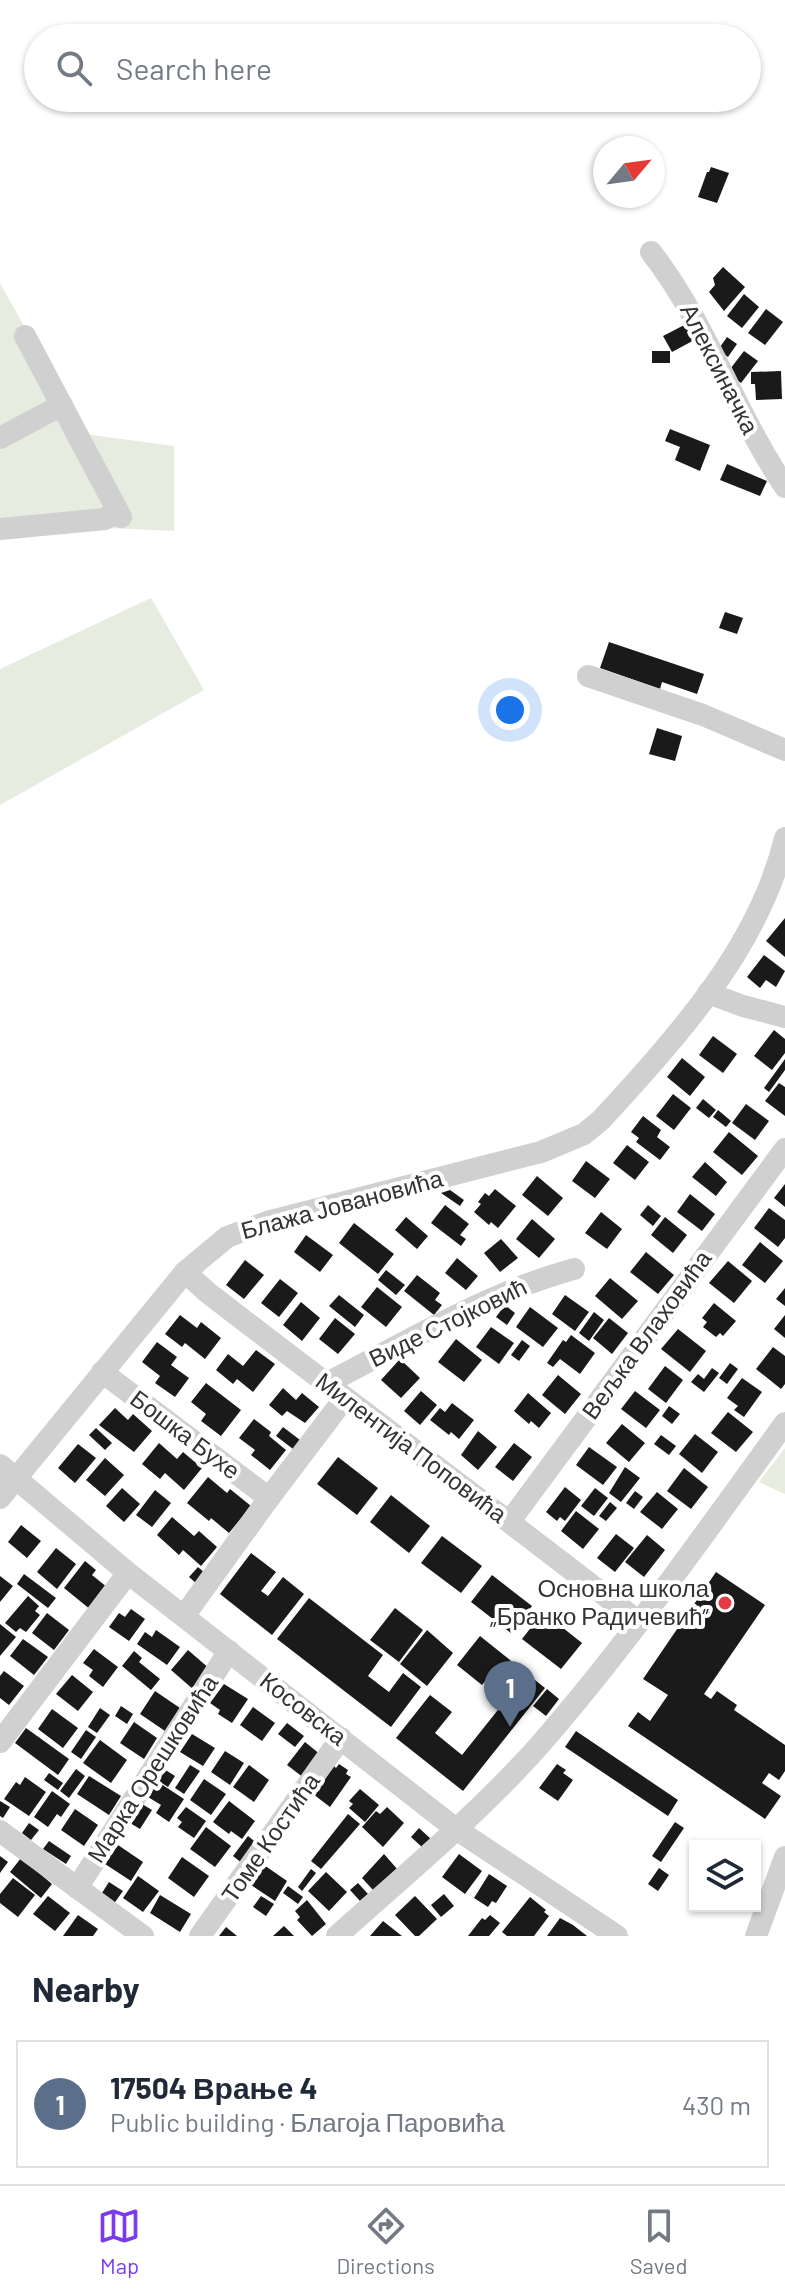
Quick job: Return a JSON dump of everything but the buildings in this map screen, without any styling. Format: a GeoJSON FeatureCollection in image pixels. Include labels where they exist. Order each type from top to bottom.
{"type":"FeatureCollection","features":[{"type":"Feature","properties":{"kind":"street","name":"Алексиначка"},"geometry":{"type":"LineString","coordinates":[[651,252],[689,306],[754,438],[785,487]]}},
{"type":"Feature","properties":{"kind":"street"},"geometry":{"type":"LineString","coordinates":[[0,529],[105,519],[118,512],[25,336]]}},
{"type":"Feature","properties":{"kind":"street"},"geometry":{"type":"LineString","coordinates":[[0,438],[62,405]]}},
{"type":"Feature","properties":{"kind":"street"},"geometry":{"type":"LineString","coordinates":[[588,676],[703,715],[785,750]]}},
{"type":"Feature","properties":{"kind":"street","name":"Блажа Јовановића"},"geometry":{"type":"LineString","coordinates":[[0,1498],[7,1471],[102,1372],[185,1272],[227,1237],[257,1225],[541,1152],[584,1134],[601,1120],[708,993],[753,924],[771,885],[785,838]]}},
{"type":"Feature","properties":{"kind":"street"},"geometry":{"type":"LineString","coordinates":[[708,993],[785,1017]]}},
{"type":"Feature","properties":{"kind":"street","name":"Вељка Влаховића"},"geometry":{"type":"LineString","coordinates":[[510,1521],[785,1149]]}},
{"type":"Feature","properties":{"kind":"street","name":"Виде Стојковић"},"geometry":{"type":"LineString","coordinates":[[325,1384],[485,1302],[537,1279],[574,1269]]}},
{"type":"Feature","properties":{"kind":"street","name":"Милентија Поповића"},"geometry":{"type":"LineString","coordinates":[[185,1272],[344,1399],[510,1521],[639,1622]]}},
{"type":"Feature","properties":{"kind":"street","name":"Бошка Бухе"},"geometry":{"type":"LineString","coordinates":[[102,1372],[269,1498]]}},
{"type":"Feature","properties":{"kind":"street"},"geometry":{"type":"LineString","coordinates":[[184,1616],[344,1399]]}},
{"type":"Feature","properties":{"kind":"street"},"geometry":{"type":"LineString","coordinates":[[337,1936],[456,1829],[535,1750],[639,1622],[785,1423]]}},
{"type":"Feature","properties":{"kind":"street","name":"Косовска"},"geometry":{"type":"LineString","coordinates":[[7,1471],[128,1573],[456,1829],[617,1936]]}},
{"type":"Feature","properties":{"kind":"street"},"geometry":{"type":"LineString","coordinates":[[0,1742],[128,1573]]}},
{"type":"Feature","properties":{"kind":"street","name":"Марка Орешковића"},"geometry":{"type":"LineString","coordinates":[[77,1888],[229,1651]]}},
{"type":"Feature","properties":{"kind":"street","name":"Томе Костића"},"geometry":{"type":"LineString","coordinates":[[200,1936],[341,1738]]}},
{"type":"Feature","properties":{"kind":"street"},"geometry":{"type":"LineString","coordinates":[[0,1831],[143,1936]]}},
{"type":"Feature","properties":{"kind":"street"},"geometry":{"type":"LineString","coordinates":[[756,1936],[777,1904],[785,1857]]}},
{"type":"Feature","properties":{"kind":"shaded area"},"geometry":{"type":"Polygon","coordinates":[[[0,283],[84,434],[174,446],[174,531],[0,523],[0,283]]]}},
{"type":"Feature","properties":{"kind":"shaded area"},"geometry":{"type":"Polygon","coordinates":[[[151,598],[204,690],[0,805],[0,669],[151,598]]]}},
{"type":"Feature","properties":{"kind":"shaded area"},"geometry":{"type":"Polygon","coordinates":[[[785,1448],[785,1494],[759,1482],[785,1448]]]}},
{"type":"Feature","properties":{"kind":"place","name":"Основна школа „Бранко Радичевић”"},"geometry":{"type":"Point","coordinates":[725,1603]}},
{"type":"Feature","properties":{"kind":"place","name":"17504 Врање 4"},"geometry":{"type":"Point","coordinates":[510,1727]}}]}
